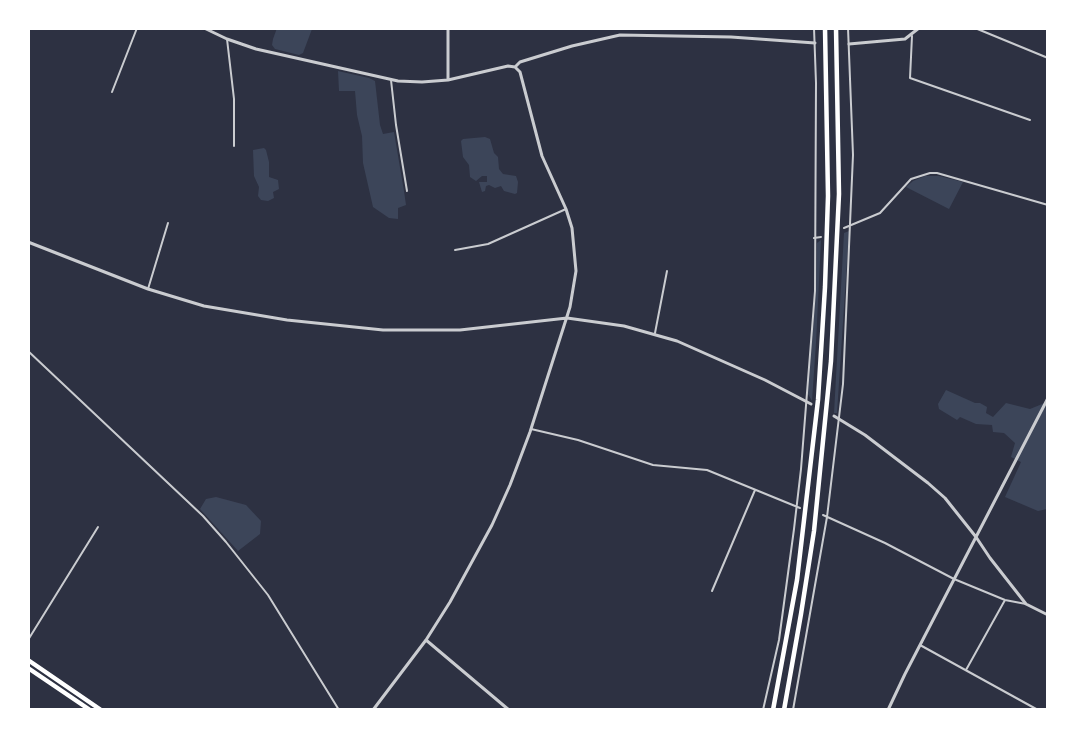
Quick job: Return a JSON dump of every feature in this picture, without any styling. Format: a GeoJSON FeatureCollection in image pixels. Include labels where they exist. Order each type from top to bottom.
{"type":"FeatureCollection","features":[{"type":"Feature","properties":{"kind":"highway"},"geometry":{"type":"LineString","coordinates":[[773,710],[785,653],[804,530],[820,369],[828,196],[825,28]]}},
{"type":"Feature","properties":{"kind":"highway"},"geometry":{"type":"LineString","coordinates":[[784,710],[814,531],[831,361],[838,195],[836,28]]}},
{"type":"Feature","properties":{"kind":"highway"},"geometry":{"type":"LineString","coordinates":[[28,660],[101,710]]}},
{"type":"Feature","properties":{"kind":"highway"},"geometry":{"type":"LineString","coordinates":[[28,668],[90,710]]}},
{"type":"Feature","properties":{"kind":"street"},"geometry":{"type":"LineString","coordinates":[[111,92],[137,28]]}},
{"type":"Feature","properties":{"kind":"street"},"geometry":{"type":"LineString","coordinates":[[204,28],[256,49],[391,80],[408,82],[448,80],[508,66],[515,67],[520,72],[546,166],[566,209],[574,244],[576,271],[567,318],[510,485],[469,568],[426,640],[373,710]]}},
{"type":"Feature","properties":{"kind":"street"},"geometry":{"type":"LineString","coordinates":[[448,28],[448,80]]}},
{"type":"Feature","properties":{"kind":"street"},"geometry":{"type":"LineString","coordinates":[[764,710],[779,640],[798,507],[815,291],[814,28]]}},
{"type":"Feature","properties":{"kind":"street"},"geometry":{"type":"LineString","coordinates":[[793,710],[827,517],[836,417],[844,373],[853,155],[848,28]]}},
{"type":"Feature","properties":{"kind":"street"},"geometry":{"type":"LineString","coordinates":[[844,44],[905,39],[912,36],[919,28]]}},
{"type":"Feature","properties":{"kind":"street"},"geometry":{"type":"LineString","coordinates":[[975,28],[1047,58]]}},
{"type":"Feature","properties":{"kind":"street"},"geometry":{"type":"LineString","coordinates":[[515,67],[520,62],[572,46],[620,35],[731,37],[820,43]]}},
{"type":"Feature","properties":{"kind":"street"},"geometry":{"type":"LineString","coordinates":[[912,36],[910,78],[1030,120]]}},
{"type":"Feature","properties":{"kind":"street"},"geometry":{"type":"LineString","coordinates":[[227,39],[234,99],[234,146]]}},
{"type":"Feature","properties":{"kind":"street"},"geometry":{"type":"LineString","coordinates":[[391,80],[407,190]]}},
{"type":"Feature","properties":{"kind":"street"},"geometry":{"type":"LineString","coordinates":[[844,228],[880,213],[911,180],[930,173],[937,173],[1047,205]]}},
{"type":"Feature","properties":{"kind":"street"},"geometry":{"type":"LineString","coordinates":[[455,250],[488,244],[566,209]]}},
{"type":"Feature","properties":{"kind":"street"},"geometry":{"type":"LineString","coordinates":[[148,289],[168,223]]}},
{"type":"Feature","properties":{"kind":"street"},"geometry":{"type":"LineString","coordinates":[[814,238],[821,237]]}},
{"type":"Feature","properties":{"kind":"street"},"geometry":{"type":"LineString","coordinates":[[28,242],[148,289],[204,306],[234,312],[358,328],[452,330],[567,318],[624,326],[655,333],[740,368],[811,404]]}},
{"type":"Feature","properties":{"kind":"street"},"geometry":{"type":"LineString","coordinates":[[655,333],[667,271]]}},
{"type":"Feature","properties":{"kind":"street"},"geometry":{"type":"LineString","coordinates":[[28,351],[203,516],[226,542],[268,594],[339,710]]}},
{"type":"Feature","properties":{"kind":"street"},"geometry":{"type":"LineString","coordinates":[[888,710],[1047,398]]}},
{"type":"Feature","properties":{"kind":"street"},"geometry":{"type":"LineString","coordinates":[[836,417],[865,435],[945,498],[1026,604]]}},
{"type":"Feature","properties":{"kind":"street"},"geometry":{"type":"LineString","coordinates":[[531,429],[578,440],[653,465],[707,470],[798,507]]}},
{"type":"Feature","properties":{"kind":"street"},"geometry":{"type":"LineString","coordinates":[[712,591],[755,490]]}},
{"type":"Feature","properties":{"kind":"street"},"geometry":{"type":"LineString","coordinates":[[823,515],[885,543],[954,579],[1005,600],[1026,604],[1047,615]]}},
{"type":"Feature","properties":{"kind":"street"},"geometry":{"type":"LineString","coordinates":[[28,640],[98,526]]}},
{"type":"Feature","properties":{"kind":"street"},"geometry":{"type":"LineString","coordinates":[[966,670],[1005,600]]}},
{"type":"Feature","properties":{"kind":"street"},"geometry":{"type":"LineString","coordinates":[[426,640],[509,710]]}},
{"type":"Feature","properties":{"kind":"street"},"geometry":{"type":"LineString","coordinates":[[920,645],[1038,710]]}},
{"type":"Feature","properties":{"kind":"shaded area"},"geometry":{"type":"Polygon","coordinates":[[[277,28],[312,29],[303,53],[299,55],[275,49],[272,45],[277,28]]]}},
{"type":"Feature","properties":{"kind":"shaded area"},"geometry":{"type":"Polygon","coordinates":[[[338,71],[375,81],[380,125],[383,134],[394,132],[404,191],[406,205],[398,208],[398,219],[389,218],[373,207],[363,163],[362,136],[355,91],[339,91],[338,71]]]}},
{"type":"Feature","properties":{"kind":"shaded area"},"geometry":{"type":"Polygon","coordinates":[[[485,137],[490,139],[494,153],[498,157],[499,169],[503,174],[516,176],[517,193],[504,191],[501,186],[495,188],[489,185],[482,192],[479,182],[487,182],[487,176],[482,176],[476,181],[470,177],[469,165],[463,157],[461,141],[485,137]]]}},
{"type":"Feature","properties":{"kind":"shaded area"},"geometry":{"type":"Polygon","coordinates":[[[264,148],[269,162],[269,177],[278,180],[279,189],[273,192],[274,198],[268,201],[261,200],[258,196],[259,187],[254,176],[253,150],[264,148]]]}},
{"type":"Feature","properties":{"kind":"shaded area"},"geometry":{"type":"Polygon","coordinates":[[[925,176],[939,176],[963,182],[949,209],[906,187],[925,176]]]}},
{"type":"Feature","properties":{"kind":"shaded area"},"geometry":{"type":"Polygon","coordinates":[[[849,231],[837,413],[834,413],[844,233],[849,231]]]}},
{"type":"Feature","properties":{"kind":"shaded area"},"geometry":{"type":"Polygon","coordinates":[[[821,240],[812,401],[808,394],[817,243],[821,240]]]}},
{"type":"Feature","properties":{"kind":"shaded area"},"geometry":{"type":"Polygon","coordinates":[[[946,390],[987,407],[986,413],[993,417],[1006,403],[1030,409],[1047,402],[1047,509],[1038,511],[1005,497],[1021,462],[1011,457],[1015,443],[1004,433],[993,432],[992,425],[976,424],[960,417],[957,420],[939,409],[938,404],[946,390]]]}},
{"type":"Feature","properties":{"kind":"shaded area"},"geometry":{"type":"Polygon","coordinates":[[[216,497],[246,505],[261,521],[260,534],[238,551],[200,509],[206,499],[216,497]]]}}]}
